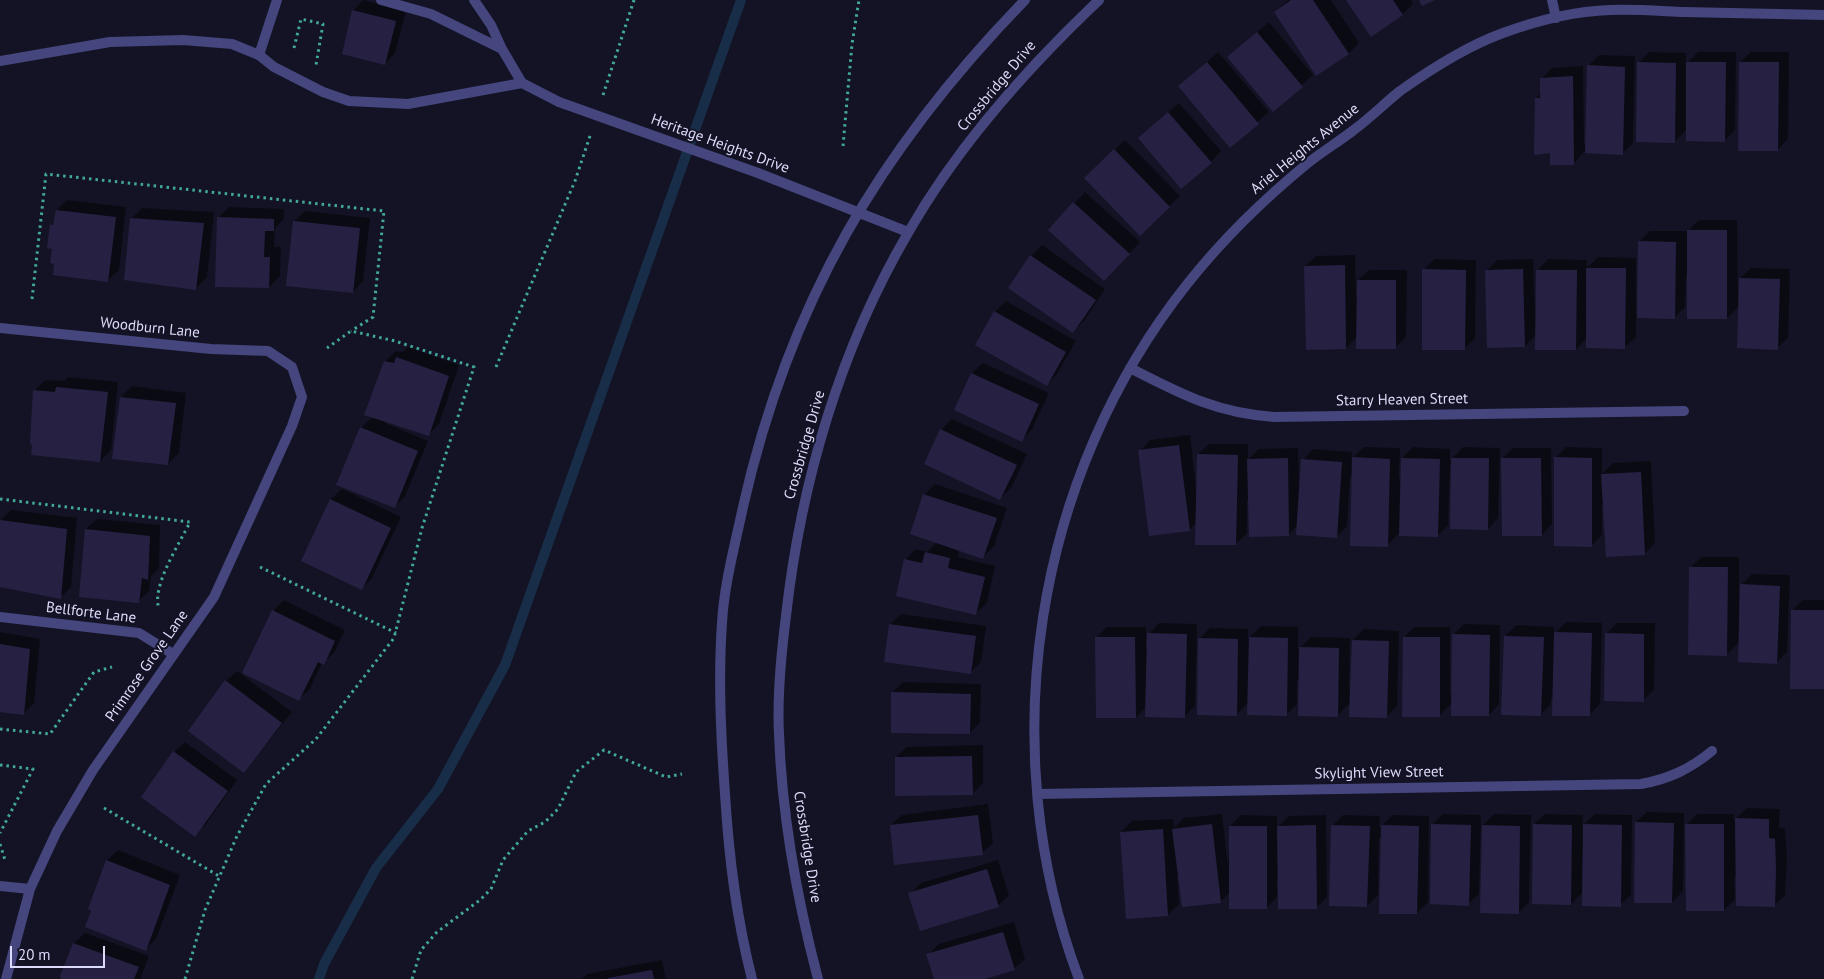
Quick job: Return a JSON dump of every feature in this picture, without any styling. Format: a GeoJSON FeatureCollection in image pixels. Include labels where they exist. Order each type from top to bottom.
{"type":"FeatureCollection","features":[{"type":"Feature","properties":{"kind":"street"},"geometry":{"type":"LineString","coordinates":[[259,55],[277,0]]}},
{"type":"Feature","properties":{"kind":"street"},"geometry":{"type":"LineString","coordinates":[[381,0],[431,14],[502,49]]}},
{"type":"Feature","properties":{"kind":"street"},"geometry":{"type":"LineString","coordinates":[[0,61],[110,42],[154,40],[232,44],[259,55],[274,68],[323,92],[349,101],[408,104],[522,83],[502,49],[491,25],[474,0]]}},
{"type":"Feature","properties":{"kind":"street"},"geometry":{"type":"LineString","coordinates":[[752,979],[734,897],[727,842],[722,770],[722,620],[750,477],[775,389],[822,276],[858,211],[911,131],[929,108],[968,61],[1025,0]]}},
{"type":"Feature","properties":{"kind":"street","name":"Crossbridge Drive"},"geometry":{"type":"LineString","coordinates":[[818,979],[798,896],[783,796],[779,732],[780,681],[790,580],[808,487],[834,396],[885,276],[908,232],[954,163],[1007,94],[1038,60],[1099,0]]}},
{"type":"Feature","properties":{"kind":"street"},"geometry":{"type":"LineString","coordinates":[[1552,0],[1556,18]]}},
{"type":"Feature","properties":{"kind":"street","name":"Ariel Heights Avenue"},"geometry":{"type":"LineString","coordinates":[[1079,979],[1060,921],[1047,867],[1037,794],[1034,757],[1034,701],[1038,645],[1046,591],[1059,536],[1076,484],[1098,430],[1130,368],[1187,283],[1225,240],[1266,199],[1310,162],[1400,92],[1448,60],[1500,34],[1556,18],[1608,10],[1824,15]]}},
{"type":"Feature","properties":{"kind":"street","name":"Heritage Heights Drive"},"geometry":{"type":"LineString","coordinates":[[522,83],[558,102],[858,211],[908,232]]}},
{"type":"Feature","properties":{"kind":"street","name":"Woodburn Lane"},"geometry":{"type":"LineString","coordinates":[[0,328],[211,349],[268,351],[292,367]]}},
{"type":"Feature","properties":{"kind":"street","name":"Primrose Grove Lane"},"geometry":{"type":"LineString","coordinates":[[6,979],[30,889],[57,831],[93,770],[214,597],[292,426],[302,397],[292,367]]}},
{"type":"Feature","properties":{"kind":"street","name":"Starry Heaven Street"},"geometry":{"type":"LineString","coordinates":[[1130,368],[1203,404],[1249,416],[1684,411]]}},
{"type":"Feature","properties":{"kind":"street","name":"Bellforte Lane"},"geometry":{"type":"LineString","coordinates":[[0,617],[139,633],[173,654]]}},
{"type":"Feature","properties":{"kind":"street","name":"Skylight View Street"},"geometry":{"type":"LineString","coordinates":[[1037,794],[1640,784],[1675,776],[1694,765],[1712,751]]}},
{"type":"Feature","properties":{"kind":"street"},"geometry":{"type":"LineString","coordinates":[[0,886],[30,889]]}},
{"type":"Feature","properties":{"kind":"path"},"geometry":{"type":"LineString","coordinates":[[602,100],[634,0]]}},
{"type":"Feature","properties":{"kind":"path"},"geometry":{"type":"LineString","coordinates":[[842,146],[852,44],[859,0]]}},
{"type":"Feature","properties":{"kind":"path"},"geometry":{"type":"LineString","coordinates":[[294,48],[301,19],[323,24],[316,65]]}},
{"type":"Feature","properties":{"kind":"path"},"geometry":{"type":"LineString","coordinates":[[496,367],[575,181],[593,127]]}},
{"type":"Feature","properties":{"kind":"path"},"geometry":{"type":"LineString","coordinates":[[32,299],[46,174],[384,212],[373,317],[327,348]]}},
{"type":"Feature","properties":{"kind":"path"},"geometry":{"type":"LineString","coordinates":[[185,979],[205,910],[237,836],[266,784],[316,739],[394,638],[422,528],[474,367],[394,341],[351,331]]}},
{"type":"Feature","properties":{"kind":"path"},"geometry":{"type":"LineString","coordinates":[[0,498],[190,522],[158,587],[156,600],[159,609]]}},
{"type":"Feature","properties":{"kind":"path"},"geometry":{"type":"LineString","coordinates":[[260,567],[396,633]]}},
{"type":"Feature","properties":{"kind":"path"},"geometry":{"type":"LineString","coordinates":[[0,729],[50,734],[94,672],[112,667]]}},
{"type":"Feature","properties":{"kind":"path"},"geometry":{"type":"LineString","coordinates":[[412,979],[421,950],[437,932],[480,900],[491,889],[503,860],[528,831],[545,822],[558,809],[576,772],[591,759],[604,750],[666,777],[682,774]]}},
{"type":"Feature","properties":{"kind":"path"},"geometry":{"type":"LineString","coordinates":[[0,765],[33,769],[0,832]]}},
{"type":"Feature","properties":{"kind":"path"},"geometry":{"type":"LineString","coordinates":[[104,808],[220,876]]}},
{"type":"Feature","properties":{"kind":"path"},"geometry":{"type":"LineString","coordinates":[[0,844],[4,860]]}},
{"type":"Feature","properties":{"kind":"building"},"geometry":{"type":"Polygon","coordinates":[[[1291,0],[1313,0],[1349,54],[1316,76],[1274,12],[1291,0]]]}},
{"type":"Feature","properties":{"kind":"building"},"geometry":{"type":"Polygon","coordinates":[[[1346,0],[1393,0],[1403,15],[1371,37],[1346,0]]]}},
{"type":"Feature","properties":{"kind":"building"},"geometry":{"type":"Polygon","coordinates":[[[1419,0],[1435,0],[1422,6],[1419,0]]]}},
{"type":"Feature","properties":{"kind":"building"},"geometry":{"type":"Polygon","coordinates":[[[352,10],[396,21],[385,65],[342,54],[352,10]]]}},
{"type":"Feature","properties":{"kind":"building"},"geometry":{"type":"Polygon","coordinates":[[[1257,32],[1303,87],[1273,112],[1227,57],[1257,32]]]}},
{"type":"Feature","properties":{"kind":"building"},"geometry":{"type":"Polygon","coordinates":[[[1207,62],[1259,124],[1230,148],[1178,86],[1207,62]]]}},
{"type":"Feature","properties":{"kind":"building"},"geometry":{"type":"Polygon","coordinates":[[[1637,62],[1676,63],[1675,143],[1636,142],[1637,62]]]}},
{"type":"Feature","properties":{"kind":"building"},"geometry":{"type":"Polygon","coordinates":[[[1686,62],[1726,62],[1725,142],[1686,141],[1686,62]]]}},
{"type":"Feature","properties":{"kind":"building"},"geometry":{"type":"Polygon","coordinates":[[[1739,62],[1779,62],[1778,151],[1738,151],[1739,62]]]}},
{"type":"Feature","properties":{"kind":"building"},"geometry":{"type":"Polygon","coordinates":[[[1587,65],[1625,67],[1623,155],[1585,153],[1587,65]]]}},
{"type":"Feature","properties":{"kind":"building"},"geometry":{"type":"Polygon","coordinates":[[[1573,76],[1574,165],[1550,165],[1550,153],[1534,155],[1535,98],[1540,98],[1540,78],[1573,76]]]}},
{"type":"Feature","properties":{"kind":"building"},"geometry":{"type":"Polygon","coordinates":[[[1168,112],[1212,163],[1181,189],[1138,138],[1168,112]]]}},
{"type":"Feature","properties":{"kind":"building"},"geometry":{"type":"Polygon","coordinates":[[[1114,149],[1170,207],[1140,236],[1084,178],[1114,149]]]}},
{"type":"Feature","properties":{"kind":"building"},"geometry":{"type":"Polygon","coordinates":[[[1073,202],[1130,254],[1104,281],[1048,230],[1073,202]]]}},
{"type":"Feature","properties":{"kind":"building"},"geometry":{"type":"Polygon","coordinates":[[[56,210],[116,217],[108,282],[53,275],[54,264],[50,263],[52,249],[47,248],[50,224],[53,225],[56,210]]]}},
{"type":"Feature","properties":{"kind":"building"},"geometry":{"type":"Polygon","coordinates":[[[217,217],[274,219],[274,231],[265,231],[264,257],[270,257],[269,288],[215,287],[217,217]]]}},
{"type":"Feature","properties":{"kind":"building"},"geometry":{"type":"Polygon","coordinates":[[[130,218],[204,223],[196,290],[124,280],[130,218]]]}},
{"type":"Feature","properties":{"kind":"building"},"geometry":{"type":"Polygon","coordinates":[[[293,221],[360,228],[353,293],[286,286],[293,221]]]}},
{"type":"Feature","properties":{"kind":"building"},"geometry":{"type":"Polygon","coordinates":[[[1687,230],[1727,230],[1727,319],[1687,319],[1687,230]]]}},
{"type":"Feature","properties":{"kind":"building"},"geometry":{"type":"Polygon","coordinates":[[[1638,241],[1676,242],[1675,319],[1637,318],[1638,241]]]}},
{"type":"Feature","properties":{"kind":"building"},"geometry":{"type":"Polygon","coordinates":[[[1030,255],[1096,300],[1073,333],[1008,288],[1030,255]]]}},
{"type":"Feature","properties":{"kind":"building"},"geometry":{"type":"Polygon","coordinates":[[[1345,265],[1346,349],[1306,350],[1304,266],[1345,265]]]}},
{"type":"Feature","properties":{"kind":"building"},"geometry":{"type":"Polygon","coordinates":[[[1586,268],[1626,268],[1625,349],[1586,348],[1586,268]]]}},
{"type":"Feature","properties":{"kind":"building"},"geometry":{"type":"Polygon","coordinates":[[[1422,269],[1466,270],[1465,350],[1422,350],[1422,269]]]}},
{"type":"Feature","properties":{"kind":"building"},"geometry":{"type":"Polygon","coordinates":[[[1523,269],[1525,347],[1487,348],[1485,270],[1523,269]]]}},
{"type":"Feature","properties":{"kind":"building"},"geometry":{"type":"Polygon","coordinates":[[[1536,270],[1577,270],[1576,350],[1535,350],[1536,270]]]}},
{"type":"Feature","properties":{"kind":"building"},"geometry":{"type":"Polygon","coordinates":[[[1739,278],[1780,279],[1778,350],[1737,348],[1739,278]]]}},
{"type":"Feature","properties":{"kind":"building"},"geometry":{"type":"Polygon","coordinates":[[[1357,280],[1396,280],[1396,349],[1356,349],[1357,280]]]}},
{"type":"Feature","properties":{"kind":"building"},"geometry":{"type":"Polygon","coordinates":[[[994,311],[1066,352],[1047,386],[975,345],[994,311]]]}},
{"type":"Feature","properties":{"kind":"building"},"geometry":{"type":"Polygon","coordinates":[[[396,357],[449,376],[429,436],[364,415],[384,361],[394,363],[396,357]]]}},
{"type":"Feature","properties":{"kind":"building"},"geometry":{"type":"Polygon","coordinates":[[[971,373],[1039,404],[1022,442],[954,410],[971,373]]]}},
{"type":"Feature","properties":{"kind":"building"},"geometry":{"type":"Polygon","coordinates":[[[56,387],[108,392],[100,462],[31,455],[33,390],[55,392],[56,387]]]}},
{"type":"Feature","properties":{"kind":"building"},"geometry":{"type":"Polygon","coordinates":[[[120,397],[176,403],[168,465],[112,459],[120,397]]]}},
{"type":"Feature","properties":{"kind":"building"},"geometry":{"type":"Polygon","coordinates":[[[360,427],[418,451],[395,508],[336,485],[360,427]]]}},
{"type":"Feature","properties":{"kind":"building"},"geometry":{"type":"Polygon","coordinates":[[[940,429],[1017,465],[1000,500],[924,464],[940,429]]]}},
{"type":"Feature","properties":{"kind":"building"},"geometry":{"type":"Polygon","coordinates":[[[1179,445],[1190,531],[1149,536],[1138,450],[1179,445]]]}},
{"type":"Feature","properties":{"kind":"building"},"geometry":{"type":"Polygon","coordinates":[[[1197,454],[1238,455],[1236,545],[1195,545],[1197,454]]]}},
{"type":"Feature","properties":{"kind":"building"},"geometry":{"type":"Polygon","coordinates":[[[1352,457],[1390,459],[1388,547],[1350,546],[1352,457]]]}},
{"type":"Feature","properties":{"kind":"building"},"geometry":{"type":"Polygon","coordinates":[[[1554,457],[1592,458],[1592,547],[1554,546],[1554,457]]]}},
{"type":"Feature","properties":{"kind":"building"},"geometry":{"type":"Polygon","coordinates":[[[1288,458],[1289,536],[1249,537],[1247,459],[1288,458]]]}},
{"type":"Feature","properties":{"kind":"building"},"geometry":{"type":"Polygon","coordinates":[[[1401,458],[1440,459],[1438,537],[1399,536],[1401,458]]]}},
{"type":"Feature","properties":{"kind":"building"},"geometry":{"type":"Polygon","coordinates":[[[1451,458],[1489,458],[1488,530],[1450,529],[1451,458]]]}},
{"type":"Feature","properties":{"kind":"building"},"geometry":{"type":"Polygon","coordinates":[[[1501,458],[1541,458],[1542,536],[1502,536],[1501,458]]]}},
{"type":"Feature","properties":{"kind":"building"},"geometry":{"type":"Polygon","coordinates":[[[1301,459],[1342,462],[1337,538],[1296,535],[1301,459]]]}},
{"type":"Feature","properties":{"kind":"building"},"geometry":{"type":"Polygon","coordinates":[[[1641,472],[1645,555],[1606,557],[1601,474],[1641,472]]]}},
{"type":"Feature","properties":{"kind":"building"},"geometry":{"type":"Polygon","coordinates":[[[923,494],[997,518],[983,559],[910,534],[923,494]]]}},
{"type":"Feature","properties":{"kind":"building"},"geometry":{"type":"Polygon","coordinates":[[[330,499],[391,528],[362,590],[301,561],[330,499]]]}},
{"type":"Feature","properties":{"kind":"building"},"geometry":{"type":"Polygon","coordinates":[[[0,520],[67,529],[61,599],[0,587],[0,520]]]}},
{"type":"Feature","properties":{"kind":"building"},"geometry":{"type":"Polygon","coordinates":[[[85,529],[150,536],[148,580],[142,578],[139,603],[79,597],[85,529]]]}},
{"type":"Feature","properties":{"kind":"building"},"geometry":{"type":"Polygon","coordinates":[[[925,552],[950,558],[948,568],[985,577],[976,615],[896,596],[904,559],[922,563],[925,552]]]}},
{"type":"Feature","properties":{"kind":"building"},"geometry":{"type":"Polygon","coordinates":[[[1689,567],[1728,567],[1727,656],[1688,655],[1689,567]]]}},
{"type":"Feature","properties":{"kind":"building"},"geometry":{"type":"Polygon","coordinates":[[[1740,584],[1780,586],[1777,664],[1738,662],[1740,584]]]}},
{"type":"Feature","properties":{"kind":"building"},"geometry":{"type":"Polygon","coordinates":[[[272,610],[335,641],[324,665],[318,662],[299,701],[242,673],[272,610]]]}},
{"type":"Feature","properties":{"kind":"building"},"geometry":{"type":"Polygon","coordinates":[[[1791,610],[1824,610],[1824,689],[1790,689],[1791,610]]]}},
{"type":"Feature","properties":{"kind":"building"},"geometry":{"type":"Polygon","coordinates":[[[889,624],[976,636],[971,674],[884,662],[889,624]]]}},
{"type":"Feature","properties":{"kind":"building"},"geometry":{"type":"Polygon","coordinates":[[[1554,632],[1592,633],[1590,716],[1552,716],[1554,632]]]}},
{"type":"Feature","properties":{"kind":"building"},"geometry":{"type":"Polygon","coordinates":[[[1147,633],[1187,634],[1185,718],[1145,717],[1147,633]]]}},
{"type":"Feature","properties":{"kind":"building"},"geometry":{"type":"Polygon","coordinates":[[[1605,633],[1644,634],[1644,702],[1604,701],[1605,633]]]}},
{"type":"Feature","properties":{"kind":"building"},"geometry":{"type":"Polygon","coordinates":[[[1452,634],[1490,635],[1489,716],[1451,716],[1452,634]]]}},
{"type":"Feature","properties":{"kind":"building"},"geometry":{"type":"Polygon","coordinates":[[[1504,636],[1544,637],[1541,716],[1501,715],[1504,636]]]}},
{"type":"Feature","properties":{"kind":"building"},"geometry":{"type":"Polygon","coordinates":[[[1095,637],[1135,637],[1136,718],[1096,718],[1095,637]]]}},
{"type":"Feature","properties":{"kind":"building"},"geometry":{"type":"Polygon","coordinates":[[[1249,637],[1288,638],[1287,716],[1247,715],[1249,637]]]}},
{"type":"Feature","properties":{"kind":"building"},"geometry":{"type":"Polygon","coordinates":[[[1403,637],[1440,637],[1440,717],[1402,717],[1403,637]]]}},
{"type":"Feature","properties":{"kind":"building"},"geometry":{"type":"Polygon","coordinates":[[[1198,638],[1238,639],[1237,716],[1197,715],[1198,638]]]}},
{"type":"Feature","properties":{"kind":"building"},"geometry":{"type":"Polygon","coordinates":[[[1352,640],[1389,641],[1387,718],[1349,717],[1352,640]]]}},
{"type":"Feature","properties":{"kind":"building"},"geometry":{"type":"Polygon","coordinates":[[[0,644],[30,649],[24,715],[0,712],[0,644]]]}},
{"type":"Feature","properties":{"kind":"building"},"geometry":{"type":"Polygon","coordinates":[[[1299,647],[1339,648],[1338,717],[1298,716],[1299,647]]]}},
{"type":"Feature","properties":{"kind":"building"},"geometry":{"type":"Polygon","coordinates":[[[225,680],[282,723],[244,773],[188,731],[225,680]]]}},
{"type":"Feature","properties":{"kind":"building"},"geometry":{"type":"Polygon","coordinates":[[[891,692],[971,694],[970,734],[891,733],[891,692]]]}},
{"type":"Feature","properties":{"kind":"building"},"geometry":{"type":"Polygon","coordinates":[[[173,751],[228,791],[195,837],[141,797],[173,751]]]}},
{"type":"Feature","properties":{"kind":"building"},"geometry":{"type":"Polygon","coordinates":[[[972,756],[973,795],[895,796],[895,757],[972,756]]]}},
{"type":"Feature","properties":{"kind":"building"},"geometry":{"type":"Polygon","coordinates":[[[978,815],[983,855],[894,865],[890,825],[978,815]]]}},
{"type":"Feature","properties":{"kind":"building"},"geometry":{"type":"Polygon","coordinates":[[[1735,818],[1769,819],[1769,838],[1775,839],[1775,907],[1736,906],[1735,818]]]}},
{"type":"Feature","properties":{"kind":"building"},"geometry":{"type":"Polygon","coordinates":[[[1635,822],[1674,823],[1672,903],[1634,903],[1635,822]]]}},
{"type":"Feature","properties":{"kind":"building"},"geometry":{"type":"Polygon","coordinates":[[[1212,824],[1221,903],[1182,907],[1172,829],[1212,824]]]}},
{"type":"Feature","properties":{"kind":"building"},"geometry":{"type":"Polygon","coordinates":[[[1431,824],[1471,825],[1469,906],[1430,904],[1431,824]]]}},
{"type":"Feature","properties":{"kind":"building"},"geometry":{"type":"Polygon","coordinates":[[[1533,824],[1572,825],[1571,905],[1532,904],[1533,824]]]}},
{"type":"Feature","properties":{"kind":"building"},"geometry":{"type":"Polygon","coordinates":[[[1583,824],[1622,825],[1621,907],[1582,906],[1583,824]]]}},
{"type":"Feature","properties":{"kind":"building"},"geometry":{"type":"Polygon","coordinates":[[[1685,824],[1724,824],[1724,911],[1686,911],[1685,824]]]}},
{"type":"Feature","properties":{"kind":"building"},"geometry":{"type":"Polygon","coordinates":[[[1316,825],[1317,909],[1278,909],[1277,826],[1316,825]]]}},
{"type":"Feature","properties":{"kind":"building"},"geometry":{"type":"Polygon","coordinates":[[[1331,825],[1370,826],[1367,907],[1329,906],[1331,825]]]}},
{"type":"Feature","properties":{"kind":"building"},"geometry":{"type":"Polygon","coordinates":[[[1381,825],[1419,826],[1417,914],[1379,914],[1381,825]]]}},
{"type":"Feature","properties":{"kind":"building"},"geometry":{"type":"Polygon","coordinates":[[[1482,825],[1520,826],[1519,914],[1480,913],[1482,825]]]}},
{"type":"Feature","properties":{"kind":"building"},"geometry":{"type":"Polygon","coordinates":[[[1229,826],[1267,826],[1267,909],[1229,909],[1229,826]]]}},
{"type":"Feature","properties":{"kind":"building"},"geometry":{"type":"Polygon","coordinates":[[[1163,829],[1168,916],[1126,919],[1120,832],[1163,829]]]}},
{"type":"Feature","properties":{"kind":"building"},"geometry":{"type":"Polygon","coordinates":[[[106,860],[170,885],[146,951],[85,927],[91,911],[88,909],[106,860]]]}},
{"type":"Feature","properties":{"kind":"building"},"geometry":{"type":"Polygon","coordinates":[[[987,869],[999,907],[920,931],[908,893],[987,869]]]}},
{"type":"Feature","properties":{"kind":"building"},"geometry":{"type":"Polygon","coordinates":[[[1003,932],[1015,970],[985,979],[934,979],[926,954],[1003,932]]]}},
{"type":"Feature","properties":{"kind":"building"},"geometry":{"type":"Polygon","coordinates":[[[73,943],[139,967],[134,979],[61,979],[60,976],[73,943]]]}},
{"type":"Feature","properties":{"kind":"building"},"geometry":{"type":"Polygon","coordinates":[[[652,970],[654,979],[608,979],[608,978],[652,970]]]}},
{"type":"Feature","properties":{"kind":"waterway"},"geometry":{"type":"LineString","coordinates":[[319,979],[324,964],[376,868],[438,789],[505,665],[741,0]]}}]}
